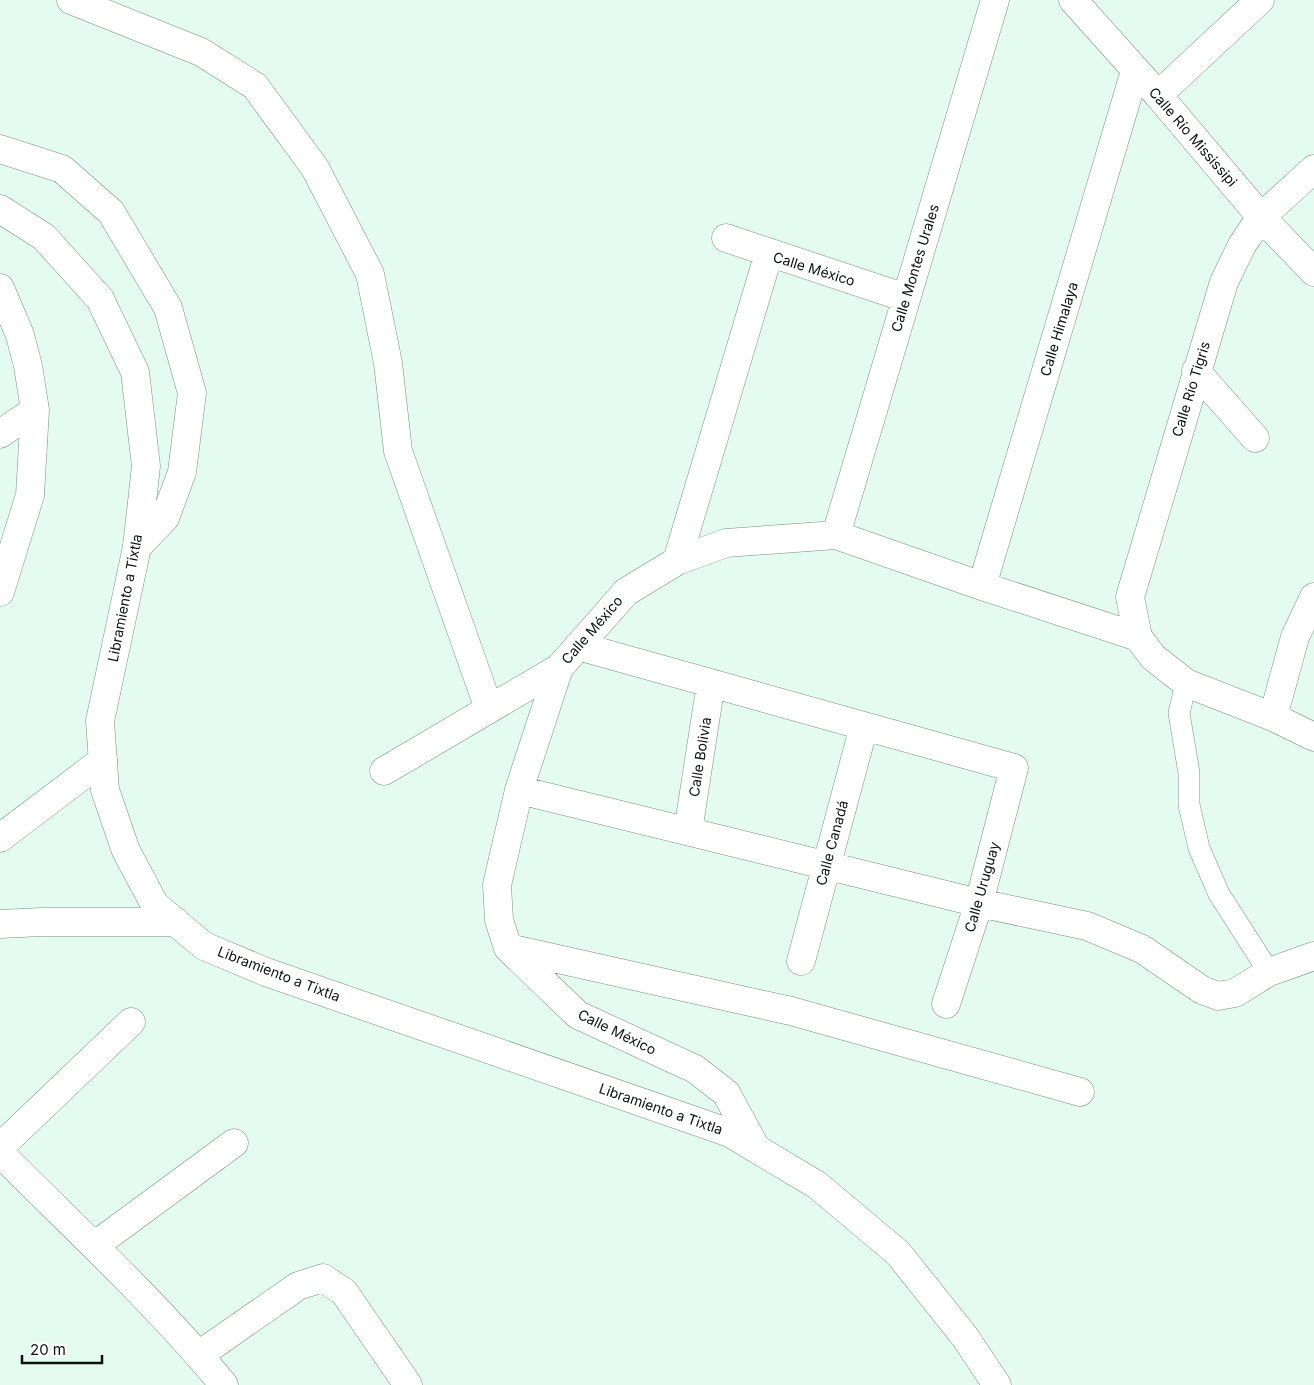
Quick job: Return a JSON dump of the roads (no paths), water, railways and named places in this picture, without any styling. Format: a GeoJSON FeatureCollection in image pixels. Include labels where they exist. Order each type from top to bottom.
{"type":"FeatureCollection","features":[{"type":"Feature","properties":{"kind":"street"},"geometry":{"type":"LineString","coordinates":[[72,0],[201,52],[255,86],[315,168],[370,274],[388,363],[398,452],[489,710]]}},
{"type":"Feature","properties":{"kind":"street","name":"Calle Montes Urales"},"geometry":{"type":"LineString","coordinates":[[836,535],[995,0]]}},
{"type":"Feature","properties":{"kind":"street","name":"Calle Río Mississipi"},"geometry":{"type":"LineString","coordinates":[[1073,0],[1158,95],[1261,217],[1314,272]]}},
{"type":"Feature","properties":{"kind":"street"},"geometry":{"type":"LineString","coordinates":[[1158,95],[1260,0]]}},
{"type":"Feature","properties":{"kind":"street","name":"Calle Himalaya"},"geometry":{"type":"LineString","coordinates":[[982,586],[1136,71]]}},
{"type":"Feature","properties":{"kind":"street"},"geometry":{"type":"LineString","coordinates":[[4,147],[62,169],[111,212],[168,308],[192,393],[182,472],[165,518],[137,548]]}},
{"type":"Feature","properties":{"kind":"street","name":"Calle Río Tigris"},"geometry":{"type":"LineString","coordinates":[[1138,637],[1130,597],[1224,282],[1242,245],[1261,217],[1314,169]]}},
{"type":"Feature","properties":{"kind":"street","name":"Libramiento a Tixtla"},"geometry":{"type":"LineString","coordinates":[[0,209],[44,237],[100,299],[135,372],[146,466],[137,548],[100,721],[105,790],[126,851],[155,905],[204,946],[266,972],[730,1133],[817,1185],[898,1253],[965,1337],[996,1385]]}},
{"type":"Feature","properties":{"kind":"street"},"geometry":{"type":"LineString","coordinates":[[726,238],[769,252]]}},
{"type":"Feature","properties":{"kind":"street","name":"Calle México"},"geometry":{"type":"LineString","coordinates":[[756,1148],[726,1094],[695,1069],[578,1015],[508,948],[499,920],[497,885],[519,790],[559,668],[626,592],[678,561],[769,252],[906,298]]}},
{"type":"Feature","properties":{"kind":"street"},"geometry":{"type":"LineString","coordinates":[[0,288],[20,335],[28,366],[34,410],[30,494],[0,592]]}},
{"type":"Feature","properties":{"kind":"street"},"geometry":{"type":"LineString","coordinates":[[1196,371],[1254,438]]}},
{"type":"Feature","properties":{"kind":"street"},"geometry":{"type":"LineString","coordinates":[[0,434],[34,410]]}},
{"type":"Feature","properties":{"kind":"street"},"geometry":{"type":"LineString","coordinates":[[678,561],[726,543],[836,535],[982,586],[1138,637],[1153,657],[1186,683],[1273,717],[1314,737]]}},
{"type":"Feature","properties":{"kind":"street"},"geometry":{"type":"LineString","coordinates":[[1273,717],[1295,637],[1314,597]]}},
{"type":"Feature","properties":{"kind":"street"},"geometry":{"type":"LineString","coordinates":[[578,646],[864,726]]}},
{"type":"Feature","properties":{"kind":"street"},"geometry":{"type":"LineString","coordinates":[[384,770],[559,668]]}},
{"type":"Feature","properties":{"kind":"street","name":"Calle Bolivia"},"geometry":{"type":"LineString","coordinates":[[688,831],[711,683]]}},
{"type":"Feature","properties":{"kind":"street"},"geometry":{"type":"LineString","coordinates":[[1186,683],[1179,713],[1189,773],[1189,805],[1199,848],[1218,894],[1269,972]]}},
{"type":"Feature","properties":{"kind":"street","name":"Calle Uruguay"},"geometry":{"type":"LineString","coordinates":[[864,726],[1014,768],[979,903],[946,1004]]}},
{"type":"Feature","properties":{"kind":"street","name":"Calle Canadá"},"geometry":{"type":"LineString","coordinates":[[801,961],[864,726]]}},
{"type":"Feature","properties":{"kind":"street"},"geometry":{"type":"LineString","coordinates":[[0,838],[103,760]]}},
{"type":"Feature","properties":{"kind":"street"},"geometry":{"type":"LineString","coordinates":[[519,790],[979,903],[1086,926],[1142,949],[1202,990],[1218,996],[1235,993],[1269,972],[1314,956]]}},
{"type":"Feature","properties":{"kind":"street"},"geometry":{"type":"LineString","coordinates":[[0,924],[42,922],[176,922]]}},
{"type":"Feature","properties":{"kind":"street"},"geometry":{"type":"LineString","coordinates":[[508,948],[791,1011],[1080,1092]]}},
{"type":"Feature","properties":{"kind":"street"},"geometry":{"type":"LineString","coordinates":[[0,1147],[131,1022]]}},
{"type":"Feature","properties":{"kind":"street"},"geometry":{"type":"LineString","coordinates":[[94,1246],[234,1143]]}},
{"type":"Feature","properties":{"kind":"street"},"geometry":{"type":"LineString","coordinates":[[0,1153],[94,1246],[199,1355],[224,1385]]}},
{"type":"Feature","properties":{"kind":"street"},"geometry":{"type":"LineString","coordinates":[[199,1355],[298,1286],[322,1278],[344,1292],[408,1385]]}}]}
